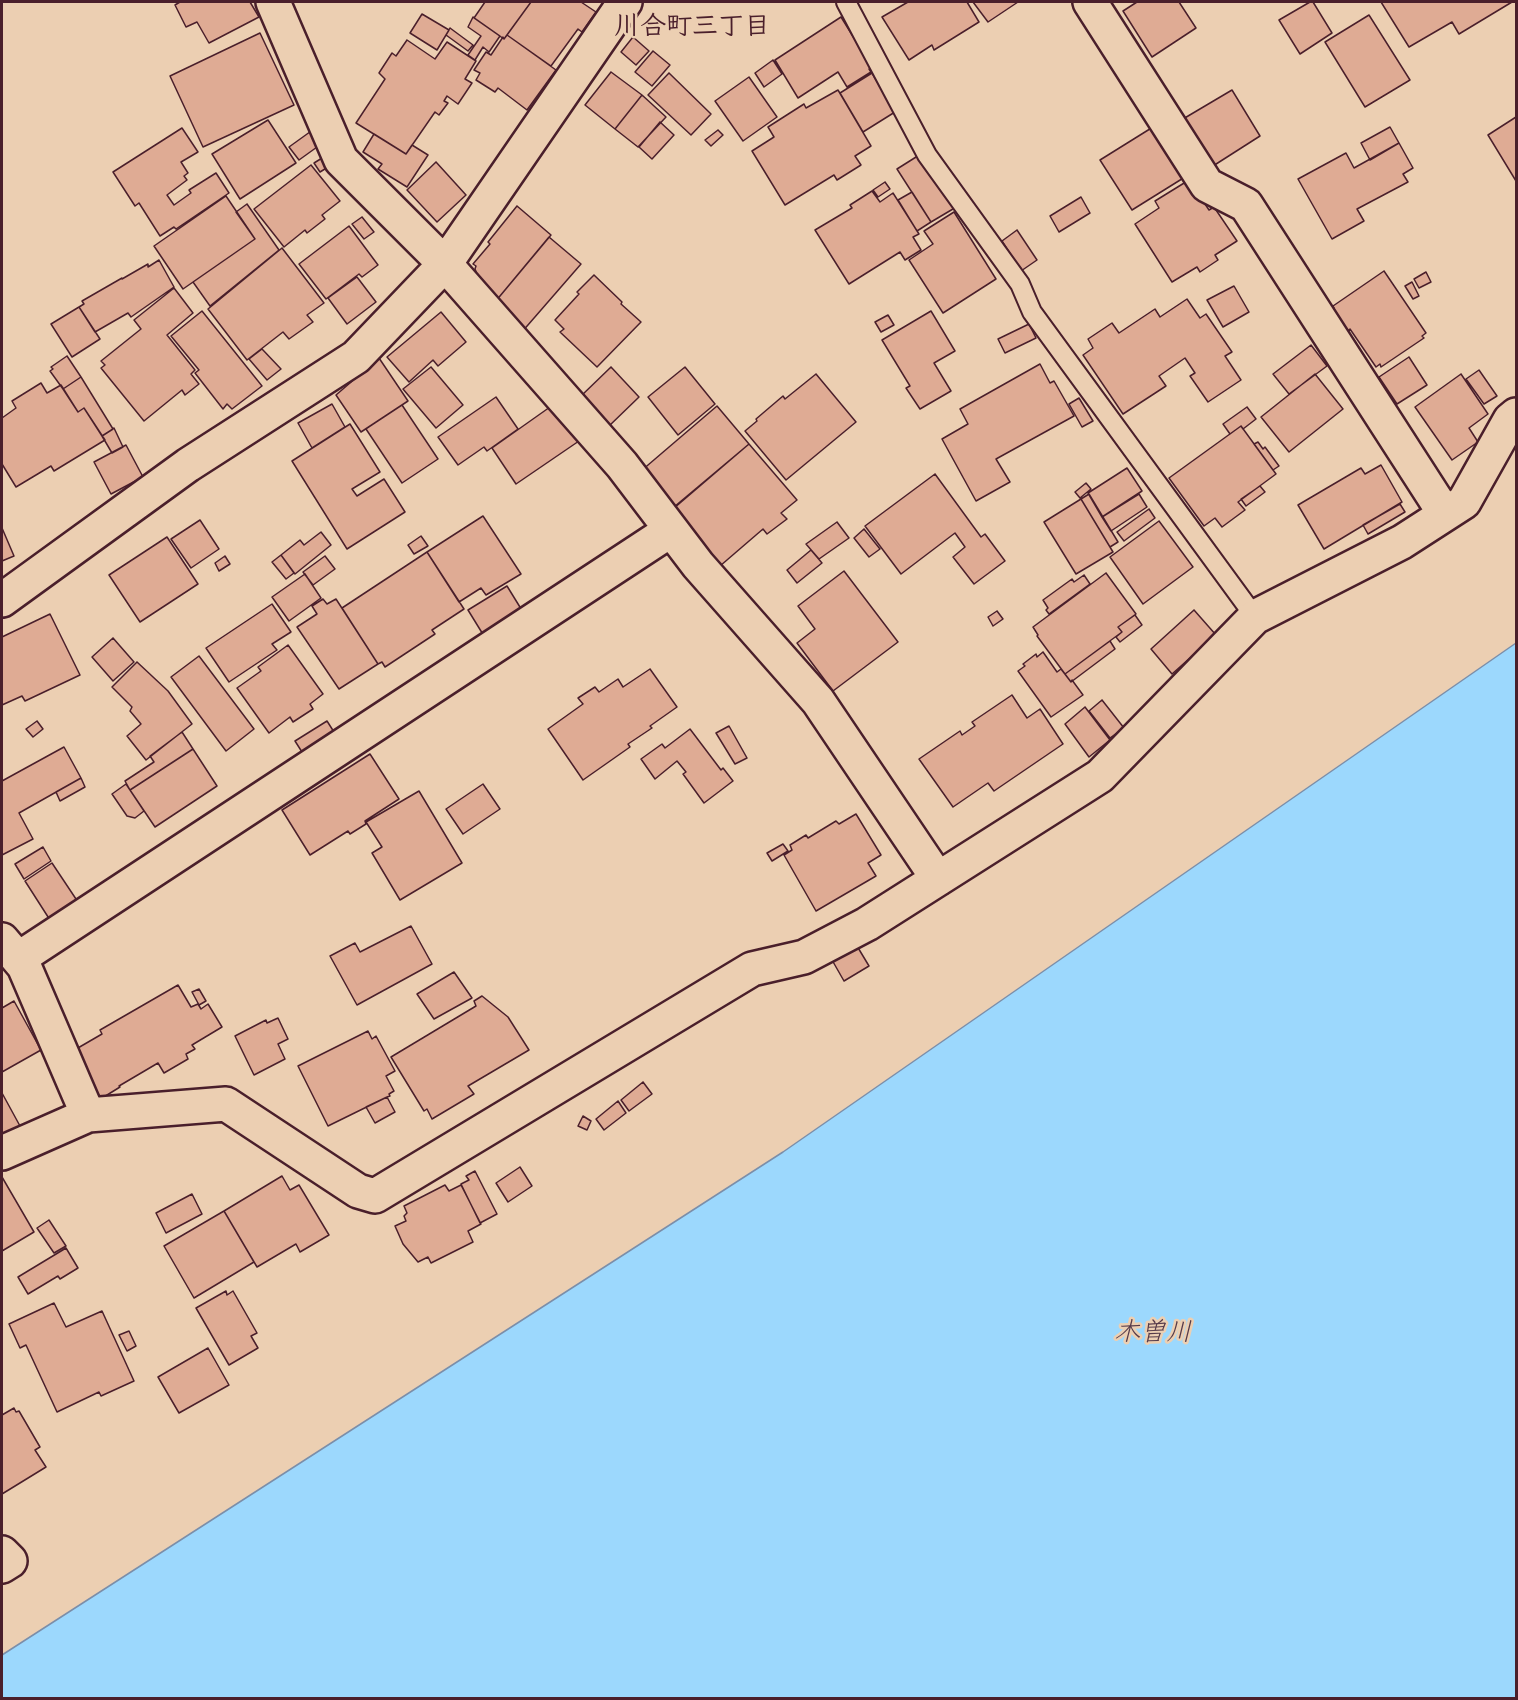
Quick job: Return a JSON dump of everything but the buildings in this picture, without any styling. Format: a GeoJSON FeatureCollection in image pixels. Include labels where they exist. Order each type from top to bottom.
{"type":"FeatureCollection","features":[{"type":"Feature","properties":{"kind":"street"},"geometry":{"type":"LineString","coordinates":[[273,2],[341,160],[445,264],[622,465],[698,565],[818,702],[938,879]]}},
{"type":"Feature","properties":{"kind":"street"},"geometry":{"type":"LineString","coordinates":[[2,600],[188,465],[356,357],[445,264],[626,2]]}},
{"type":"Feature","properties":{"kind":"street"},"geometry":{"type":"LineString","coordinates":[[1090,2],[1207,185],[1246,205],[1445,514]]}},
{"type":"Feature","properties":{"kind":"street"},"geometry":{"type":"LineString","coordinates":[[2,1153],[88,1115],[226,1104],[358,1191],[375,1196],[752,969],[804,957],[867,924],[1100,776],[1255,617],[1402,542],[1464,502],[1510,420],[1516,415]]}},
{"type":"Feature","properties":{"kind":"street"},"geometry":{"type":"LineString","coordinates":[[88,1115],[24,966],[10,949],[672,530]]}},
{"type":"Feature","properties":{"kind":"street"},"geometry":{"type":"LineString","coordinates":[[2,1553],[10,1561],[2,1566]]}},
{"type":"Feature","properties":{"kind":"lane"},"geometry":{"type":"LineString","coordinates":[[846,2],[927,155],[1020,284],[1032,312],[1255,617]]}},
{"type":"Feature","properties":{"kind":"water","name":"木曽川"},"geometry":{"type":"Polygon","coordinates":[[[1516,643],[1516,1698],[2,1698],[2,1655],[783,1152],[1516,643]]]}},
{"type":"Feature","properties":{"kind":"district","name":"川合町三丁目"},"geometry":{"type":"Point","coordinates":[692,30]}}]}
